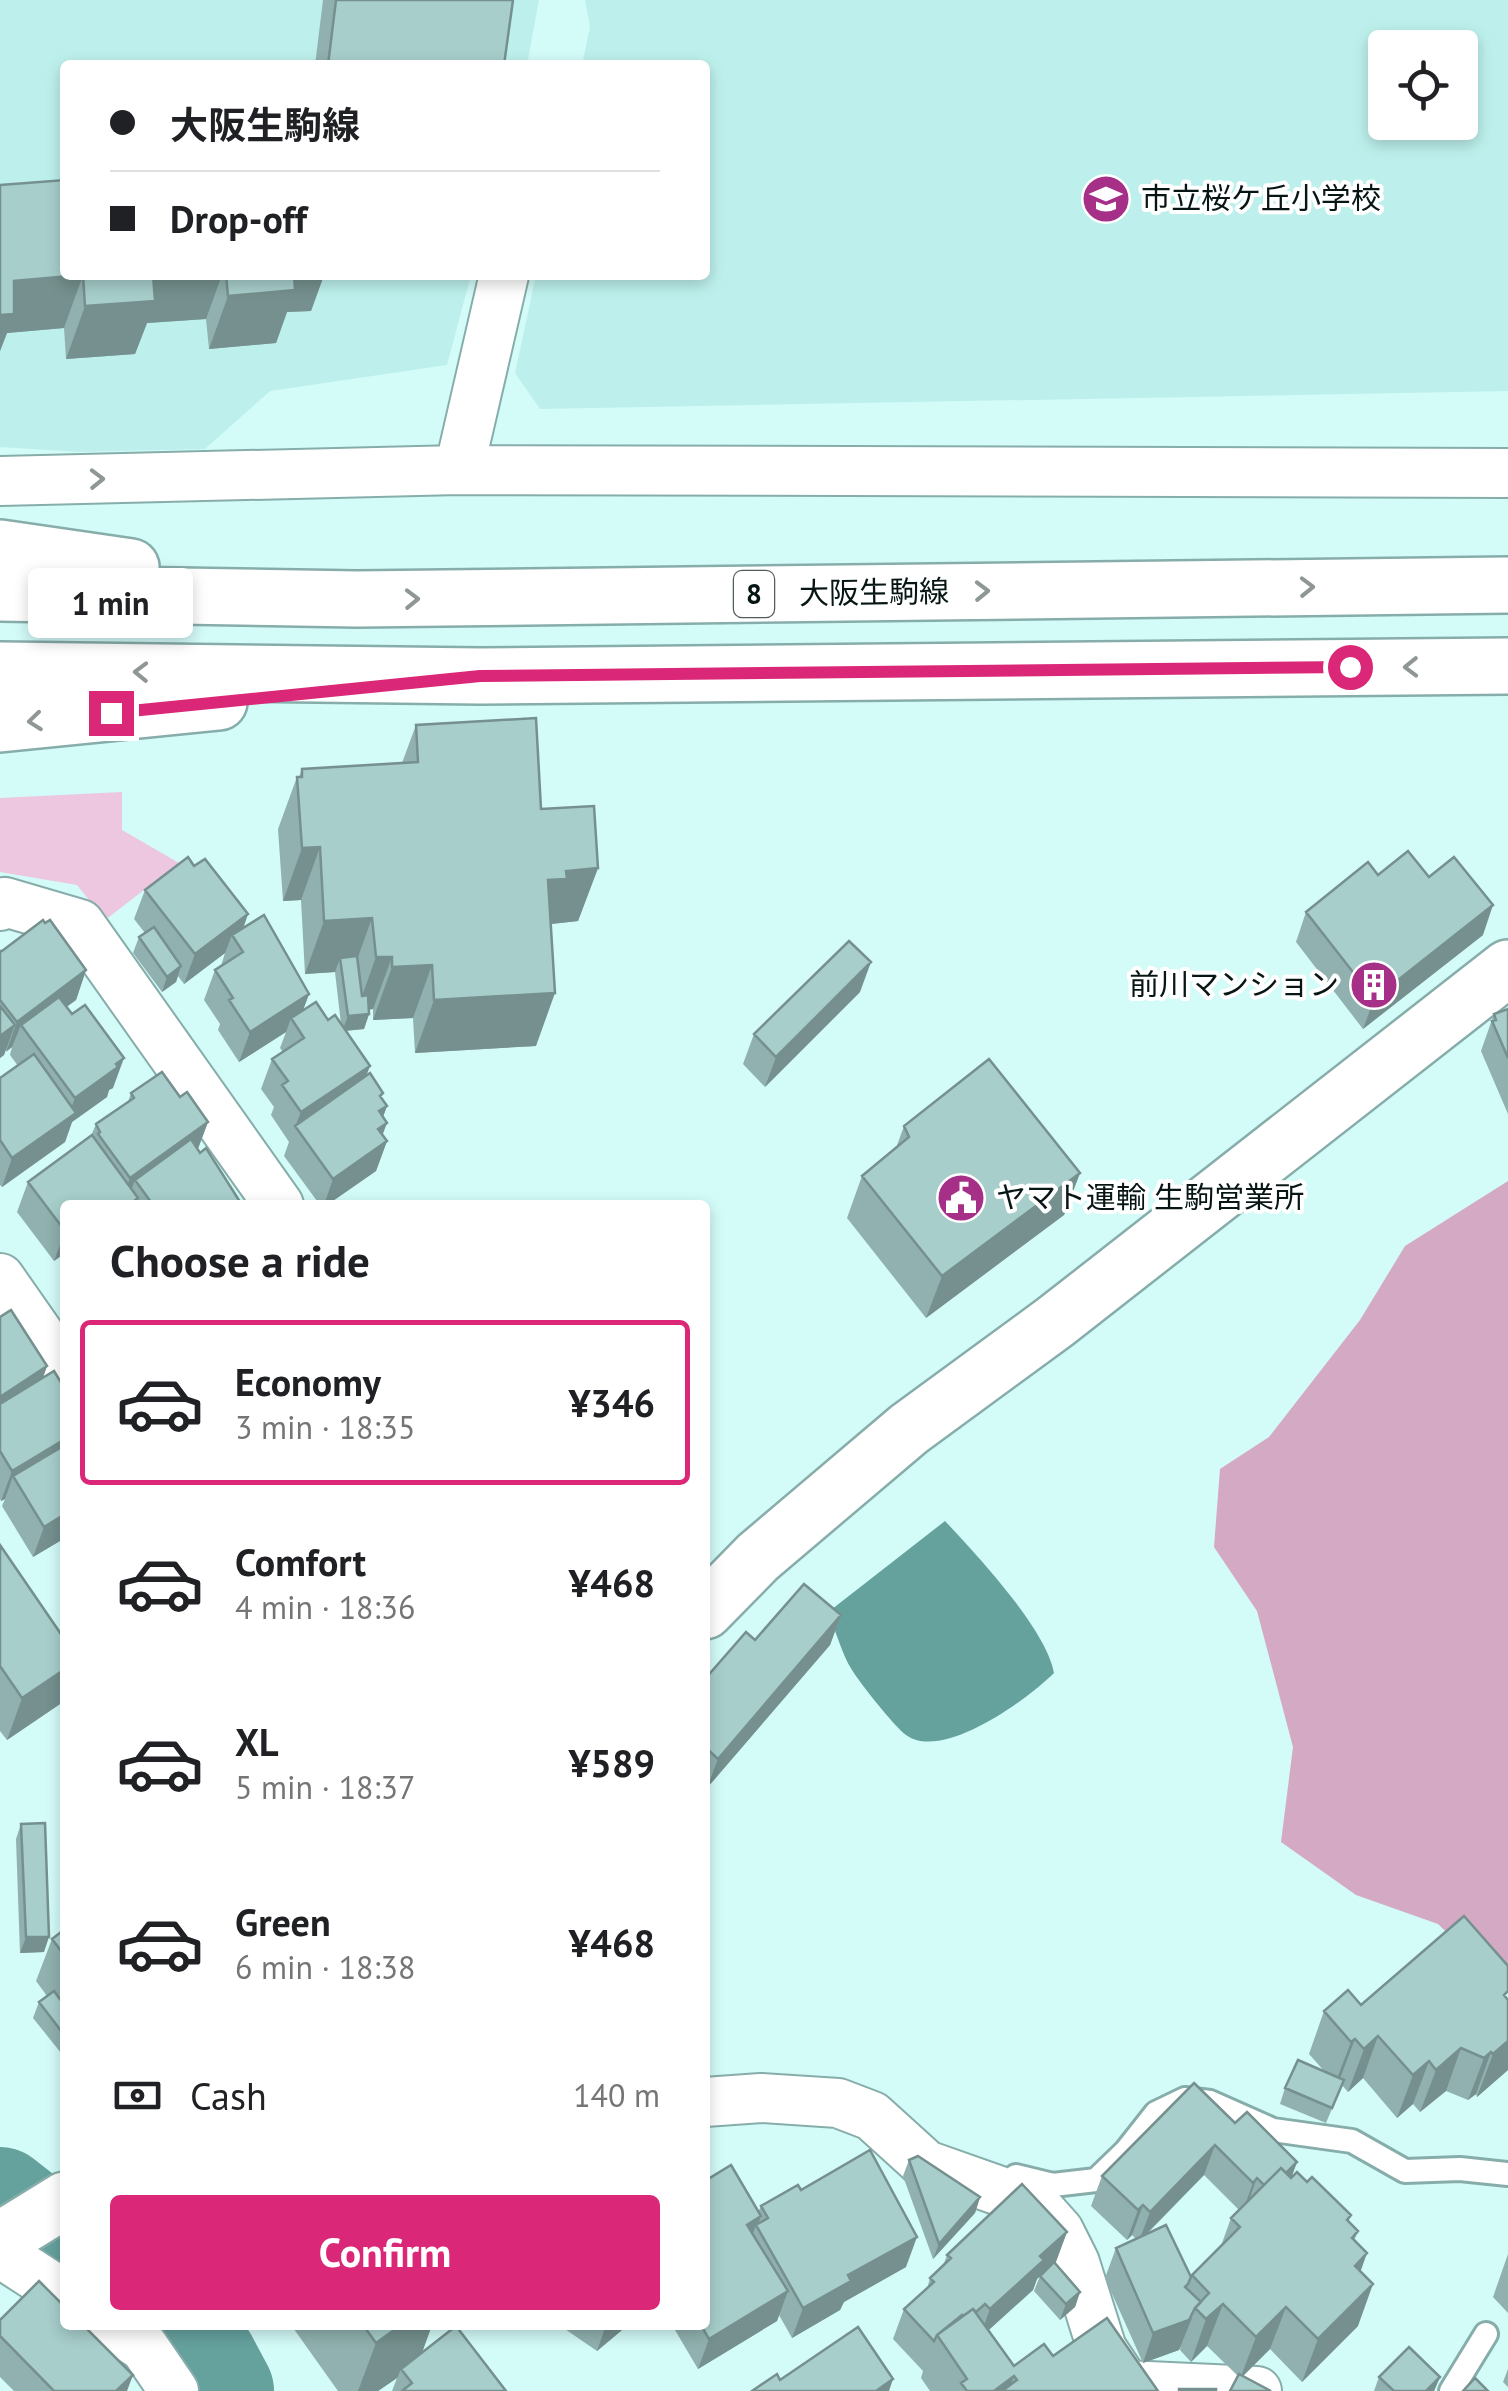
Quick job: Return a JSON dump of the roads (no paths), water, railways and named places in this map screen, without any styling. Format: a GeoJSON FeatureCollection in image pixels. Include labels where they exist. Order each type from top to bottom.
{"type":"FeatureCollection","features":[{"type":"Feature","properties":{"kind":"main road"},"geometry":{"type":"LineString","coordinates":[[0,548],[357,599]]}},
{"type":"Feature","properties":{"kind":"main road","name":"大阪生駒線"},"geometry":{"type":"LineString","coordinates":[[0,593],[357,599],[1508,585]]}},
{"type":"Feature","properties":{"kind":"main road"},"geometry":{"type":"LineString","coordinates":[[0,670],[480,676],[1508,666]]}},
{"type":"Feature","properties":{"kind":"main road"},"geometry":{"type":"LineString","coordinates":[[0,724],[480,676]]}},
{"type":"Feature","properties":{"kind":"main road"},"geometry":{"type":"LineString","coordinates":[[710,1605],[758,1557],[910,1429],[1055,1322],[1508,968]]}},
{"type":"Feature","properties":{"kind":"main road"},"geometry":{"type":"LineString","coordinates":[[0,2240],[60,2203]]}},
{"type":"Feature","properties":{"kind":"street"},"geometry":{"type":"LineString","coordinates":[[459,470],[503,280]]}},
{"type":"Feature","properties":{"kind":"street"},"geometry":{"type":"LineString","coordinates":[[0,481],[459,470],[1508,473]]}},
{"type":"Feature","properties":{"kind":"street"},"geometry":{"type":"LineString","coordinates":[[0,906],[5,902],[80,924],[275,1200]]}},
{"type":"Feature","properties":{"kind":"street"},"geometry":{"type":"LineString","coordinates":[[4,1294],[60,1365]]}},
{"type":"Feature","properties":{"kind":"street"},"geometry":{"type":"LineString","coordinates":[[710,2102],[761,2098],[838,2103],[872,2116],[926,2165],[1034,2204],[1060,2231],[1076,2263],[1102,2349],[1128,2388],[1257,2391]]}},
{"type":"Feature","properties":{"kind":"street"},"geometry":{"type":"LineString","coordinates":[[0,2252],[60,2292]]}},
{"type":"Feature","properties":{"kind":"street"},"geometry":{"type":"LineString","coordinates":[[118,2330],[144,2347],[174,2391]]}},
{"type":"Feature","properties":{"kind":"lane"},"geometry":{"type":"LineString","coordinates":[[938,2169],[969,2162],[1053,2185],[1096,2180],[1126,2151],[1156,2113],[1185,2099],[1210,2102],[1272,2130],[1352,2141],[1405,2171],[1460,2169],[1508,2174]]}},
{"type":"Feature","properties":{"kind":"lane"},"geometry":{"type":"LineString","coordinates":[[1452,2391],[1486,2334]]}},
{"type":"Feature","properties":{"kind":"waterway"},"geometry":{"type":"LineString","coordinates":[[0,2201],[60,2248]]}},
{"type":"Feature","properties":{"kind":"waterway"},"geometry":{"type":"LineString","coordinates":[[164,2330],[204,2361],[220,2391]]}},
{"type":"Feature","properties":{"kind":"place","name":"市立桜ケ丘小学校"},"geometry":{"type":"Point","coordinates":[1106,199]}},
{"type":"Feature","properties":{"kind":"place","name":"前川マンション"},"geometry":{"type":"Point","coordinates":[1374,985]}},
{"type":"Feature","properties":{"kind":"place","name":"ヤマト運輸 生駒営業所"},"geometry":{"type":"Point","coordinates":[961,1198]}}]}
